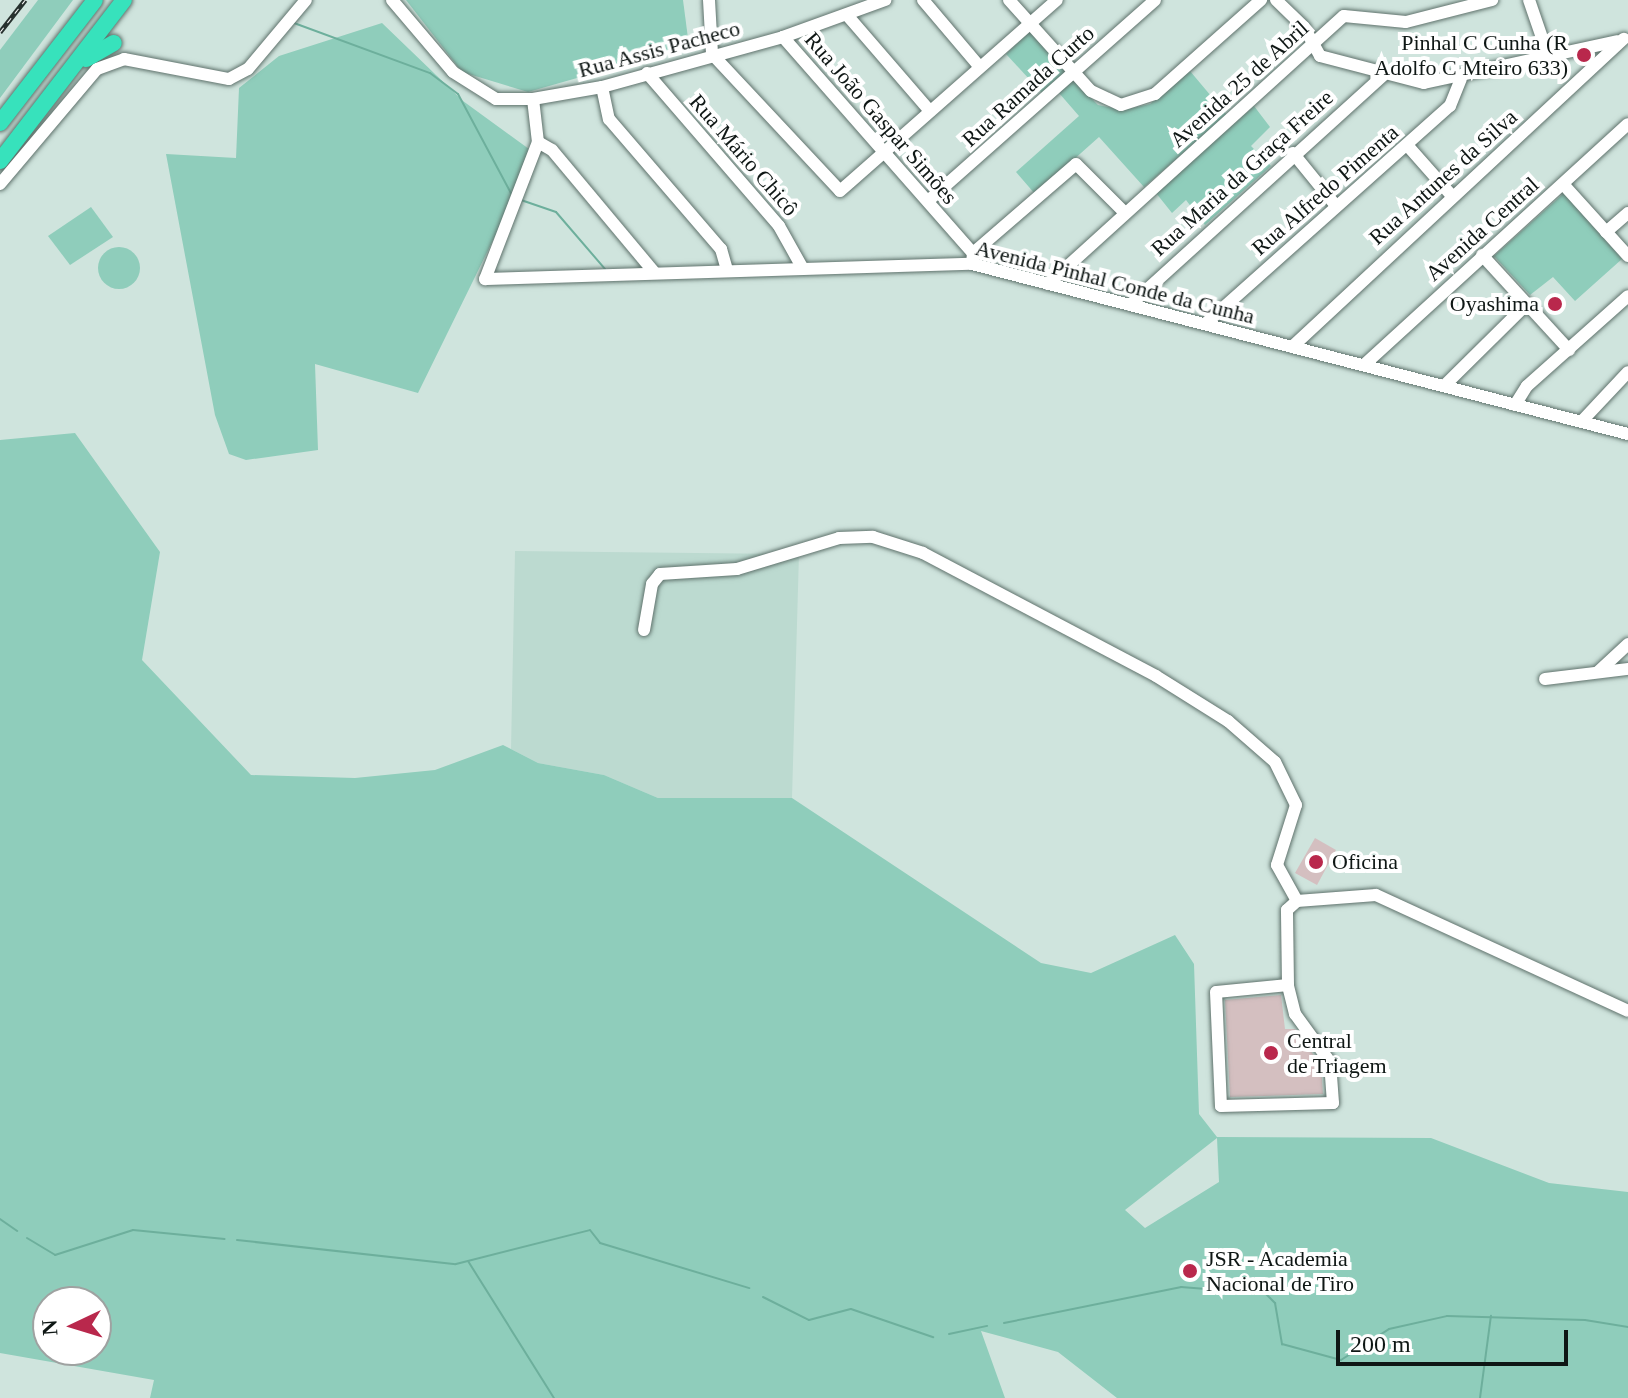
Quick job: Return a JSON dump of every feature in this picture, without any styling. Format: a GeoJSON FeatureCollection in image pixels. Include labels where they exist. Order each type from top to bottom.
{"type":"FeatureCollection","features":[{"type":"Feature","properties":{"kind":"highway"},"geometry":{"type":"LineString","coordinates":[[0,123],[95,0]]}},
{"type":"Feature","properties":{"kind":"highway"},"geometry":{"type":"LineString","coordinates":[[0,161],[124,0]]}},
{"type":"Feature","properties":{"kind":"highway"},"geometry":{"type":"LineString","coordinates":[[56,88],[97,50],[114,43]]}},
{"type":"Feature","properties":{"kind":"street"},"geometry":{"type":"LineString","coordinates":[[0,184],[97,69],[124,59],[229,79],[248,69],[306,0]]}},
{"type":"Feature","properties":{"kind":"street"},"geometry":{"type":"LineString","coordinates":[[385,0],[401,12]]}},
{"type":"Feature","properties":{"kind":"street"},"geometry":{"type":"LineString","coordinates":[[392,0],[401,12]]}},
{"type":"Feature","properties":{"kind":"street"},"geometry":{"type":"LineString","coordinates":[[709,0],[712,54],[834,190],[885,153],[979,66],[1057,0]]}},
{"type":"Feature","properties":{"kind":"street","name":"Rua Assis Pacheco"},"geometry":{"type":"LineString","coordinates":[[401,12],[453,72],[496,99],[533,99],[602,87],[712,54],[783,37],[885,0]]}},
{"type":"Feature","properties":{"kind":"street"},"geometry":{"type":"LineString","coordinates":[[923,0],[979,66]]}},
{"type":"Feature","properties":{"kind":"street"},"geometry":{"type":"LineString","coordinates":[[1009,0],[1073,73],[1105,102],[1140,103],[1261,0]]}},
{"type":"Feature","properties":{"kind":"street","name":"Rua Ramada Curto"},"geometry":{"type":"LineString","coordinates":[[928,201],[1155,0]]}},
{"type":"Feature","properties":{"kind":"street"},"geometry":{"type":"LineString","coordinates":[[1276,0],[1313,45],[1331,61],[1424,83],[1461,79],[1626,38]]}},
{"type":"Feature","properties":{"kind":"street","name":"Avenida 25 de Abril"},"geometry":{"type":"LineString","coordinates":[[1048,284],[1124,212],[1349,14],[1406,22],[1492,0]]}},
{"type":"Feature","properties":{"kind":"street"},"geometry":{"type":"LineString","coordinates":[[1529,0],[1549,58]]}},
{"type":"Feature","properties":{"kind":"street"},"geometry":{"type":"LineString","coordinates":[[847,15],[930,111]]}},
{"type":"Feature","properties":{"kind":"street","name":"Rua João Gaspar Simões"},"geometry":{"type":"LineString","coordinates":[[783,37],[928,201],[973,258]]}},
{"type":"Feature","properties":{"kind":"street","name":"Rua Antunes da Silva"},"geometry":{"type":"LineString","coordinates":[[1292,347],[1626,38]]}},
{"type":"Feature","properties":{"kind":"street","name":"Rua Mário Chicô"},"geometry":{"type":"LineString","coordinates":[[647,73],[779,226],[803,269]]}},
{"type":"Feature","properties":{"kind":"street","name":"Rua Maria da Graça Freire"},"geometry":{"type":"LineString","coordinates":[[1130,305],[1293,153],[1384,75]]}},
{"type":"Feature","properties":{"kind":"street","name":"Rua Alfredo Pimenta"},"geometry":{"type":"LineString","coordinates":[[1205,324],[1450,106],[1461,79]]}},
{"type":"Feature","properties":{"kind":"street"},"geometry":{"type":"LineString","coordinates":[[602,87],[609,119],[721,249],[727,270]]}},
{"type":"Feature","properties":{"kind":"street"},"geometry":{"type":"LineString","coordinates":[[533,99],[538,142],[552,150],[654,272]]}},
{"type":"Feature","properties":{"kind":"street","name":"Avenida Central"},"geometry":{"type":"LineString","coordinates":[[1364,365],[1628,124]]}},
{"type":"Feature","properties":{"kind":"street","name":"Avenida Pinhal Conde da Cunha"},"geometry":{"type":"LineString","coordinates":[[538,142],[485,279],[803,269],[973,258],[1048,284],[1628,434]]}},
{"type":"Feature","properties":{"kind":"street"},"geometry":{"type":"LineString","coordinates":[[1407,145],[1453,197]]}},
{"type":"Feature","properties":{"kind":"street"},"geometry":{"type":"LineString","coordinates":[[1293,153],[1336,206]]}},
{"type":"Feature","properties":{"kind":"street"},"geometry":{"type":"LineString","coordinates":[[973,258],[1076,164],[1124,212]]}},
{"type":"Feature","properties":{"kind":"street"},"geometry":{"type":"LineString","coordinates":[[1563,184],[1628,256]]}},
{"type":"Feature","properties":{"kind":"street"},"geometry":{"type":"LineString","coordinates":[[1606,232],[1628,213]]}},
{"type":"Feature","properties":{"kind":"street"},"geometry":{"type":"LineString","coordinates":[[1482,255],[1569,350]]}},
{"type":"Feature","properties":{"kind":"street"},"geometry":{"type":"LineString","coordinates":[[1515,405],[1628,296]]}},
{"type":"Feature","properties":{"kind":"street"},"geometry":{"type":"LineString","coordinates":[[1444,386],[1527,304]]}},
{"type":"Feature","properties":{"kind":"street"},"geometry":{"type":"LineString","coordinates":[[1582,421],[1628,372]]}},
{"type":"Feature","properties":{"kind":"street"},"geometry":{"type":"LineString","coordinates":[[644,630],[652,584],[660,574],[737,569],[839,538],[873,537],[923,553],[1156,676],[1228,721],[1275,762],[1296,805],[1277,865],[1297,901]]}},
{"type":"Feature","properties":{"kind":"street"},"geometry":{"type":"LineString","coordinates":[[1598,672],[1628,644]]}},
{"type":"Feature","properties":{"kind":"street"},"geometry":{"type":"LineString","coordinates":[[1545,679],[1628,669]]}},
{"type":"Feature","properties":{"kind":"street"},"geometry":{"type":"LineString","coordinates":[[1288,985],[1216,992],[1221,1106],[1333,1103],[1330,1062],[1295,1014],[1288,985],[1287,910],[1297,901],[1376,895],[1628,1011]]}},
{"type":"Feature","properties":{"kind":"shaded area"},"geometry":{"type":"Polygon","coordinates":[[[515,551],[799,554],[792,798],[658,798],[604,775],[538,763],[511,749],[515,551]]]}},
{"type":"Feature","properties":{"kind":"green space"},"geometry":{"type":"Polygon","coordinates":[[[38,0],[73,0],[0,98],[0,50],[38,0]]]}},
{"type":"Feature","properties":{"kind":"green space"},"geometry":{"type":"Polygon","coordinates":[[[406,0],[683,0],[689,46],[528,92],[462,72],[406,0]]]}},
{"type":"Feature","properties":{"kind":"green space"},"geometry":{"type":"Polygon","coordinates":[[[382,23],[463,101],[529,149],[500,226],[418,393],[315,364],[318,450],[246,460],[229,454],[215,415],[166,154],[236,158],[239,88],[279,56],[382,23]]]}},
{"type":"Feature","properties":{"kind":"green space"},"geometry":{"type":"Polygon","coordinates":[[[1031,30],[1067,71],[1042,93],[1006,54],[1031,30]]]}},
{"type":"Feature","properties":{"kind":"green space"},"geometry":{"type":"Polygon","coordinates":[[[1190,71],[1227,115],[1144,187],[1099,137],[1035,194],[1016,172],[1079,116],[1059,93],[1073,80],[1098,105],[1123,110],[1150,104],[1190,71]]]}},
{"type":"Feature","properties":{"kind":"green space"},"geometry":{"type":"Polygon","coordinates":[[[1254,106],[1270,127],[1251,146],[1271,166],[1205,225],[1186,200],[1172,213],[1156,193],[1254,106]]]}},
{"type":"Feature","properties":{"kind":"green space"},"geometry":{"type":"Polygon","coordinates":[[[1564,193],[1622,259],[1575,301],[1553,277],[1530,295],[1494,256],[1564,193]]]}},
{"type":"Feature","properties":{"kind":"green space"},"geometry":{"type":"Polygon","coordinates":[[[91,207],[113,237],[70,265],[48,236],[91,207]]]}},
{"type":"Feature","properties":{"kind":"green space"},"geometry":{"type":"Polygon","coordinates":[[[119,247],[134,253],[140,268],[134,283],[119,289],[104,283],[98,268],[104,253],[119,247]]]}},
{"type":"Feature","properties":{"kind":"green space"},"geometry":{"type":"Polygon","coordinates":[[[75,433],[160,552],[142,660],[251,775],[355,778],[435,770],[503,745],[538,763],[604,775],[658,798],[792,798],[1041,963],[1091,973],[1175,935],[1194,964],[1199,1114],[1217,1137],[1431,1138],[1549,1183],[1628,1192],[1628,1398],[1117,1398],[1058,1352],[981,1331],[1005,1398],[150,1398],[154,1380],[74,1366],[112,1366],[112,1286],[32,1286],[32,1359],[0,1353],[0,440],[75,433]],[[1217,1138],[1125,1210],[1145,1228],[1219,1182],[1217,1138]]]}},
{"type":"Feature","properties":{"kind":"building","name":"Oficina"},"geometry":{"type":"Polygon","coordinates":[[[1315,838],[1336,850],[1317,885],[1295,873],[1315,838]]]}},
{"type":"Feature","properties":{"kind":"building","name":"Central de Triagem"},"geometry":{"type":"Polygon","coordinates":[[[1281,995],[1285,1029],[1295,1029],[1321,1065],[1323,1094],[1230,1097],[1225,1000],[1281,995]]]}},
{"type":"Feature","properties":{"kind":"waterway"},"geometry":{"type":"LineString","coordinates":[[294,23],[430,73],[458,94],[512,195]]}},
{"type":"Feature","properties":{"kind":"waterway"},"geometry":{"type":"LineString","coordinates":[[521,200],[556,212],[605,269]]}},
{"type":"Feature","properties":{"kind":"waterway"},"geometry":{"type":"LineString","coordinates":[[0,1219],[17,1231]]}},
{"type":"Feature","properties":{"kind":"waterway"},"geometry":{"type":"LineString","coordinates":[[27,1238],[55,1255],[133,1230],[225,1239]]}},
{"type":"Feature","properties":{"kind":"waterway"},"geometry":{"type":"LineString","coordinates":[[237,1240],[456,1264],[590,1230],[600,1243],[749,1288]]}},
{"type":"Feature","properties":{"kind":"waterway"},"geometry":{"type":"LineString","coordinates":[[468,1261],[554,1398]]}},
{"type":"Feature","properties":{"kind":"waterway"},"geometry":{"type":"LineString","coordinates":[[1004,1323],[1181,1287],[1257,1293]]}},
{"type":"Feature","properties":{"kind":"waterway"},"geometry":{"type":"LineString","coordinates":[[1266,1294],[1275,1303],[1282,1344],[1341,1360],[1389,1329],[1447,1316],[1585,1320],[1628,1327]]}},
{"type":"Feature","properties":{"kind":"waterway"},"geometry":{"type":"LineString","coordinates":[[763,1297],[809,1320],[851,1309],[933,1337]]}},
{"type":"Feature","properties":{"kind":"waterway"},"geometry":{"type":"LineString","coordinates":[[1480,1398],[1491,1316]]}},
{"type":"Feature","properties":{"kind":"waterway"},"geometry":{"type":"LineString","coordinates":[[949,1334],[987,1326]]}},
{"type":"Feature","properties":{"kind":"railway"},"geometry":{"type":"LineString","coordinates":[[0,32],[25,0]]}},
{"type":"Feature","properties":{"kind":"place","name":"Pinhal C Cunha (R Adolfo C Mteiro 633)"},"geometry":{"type":"Point","coordinates":[1584,55]}},
{"type":"Feature","properties":{"kind":"place","name":"Oyashima"},"geometry":{"type":"Point","coordinates":[1555,304]}},
{"type":"Feature","properties":{"kind":"place","name":"Oficina"},"geometry":{"type":"Point","coordinates":[1316,862]}},
{"type":"Feature","properties":{"kind":"place","name":"Central de Triagem"},"geometry":{"type":"Point","coordinates":[1271,1053]}},
{"type":"Feature","properties":{"kind":"place","name":"JSR - Academia Nacional de Tiro"},"geometry":{"type":"Point","coordinates":[1190,1271]}}]}
